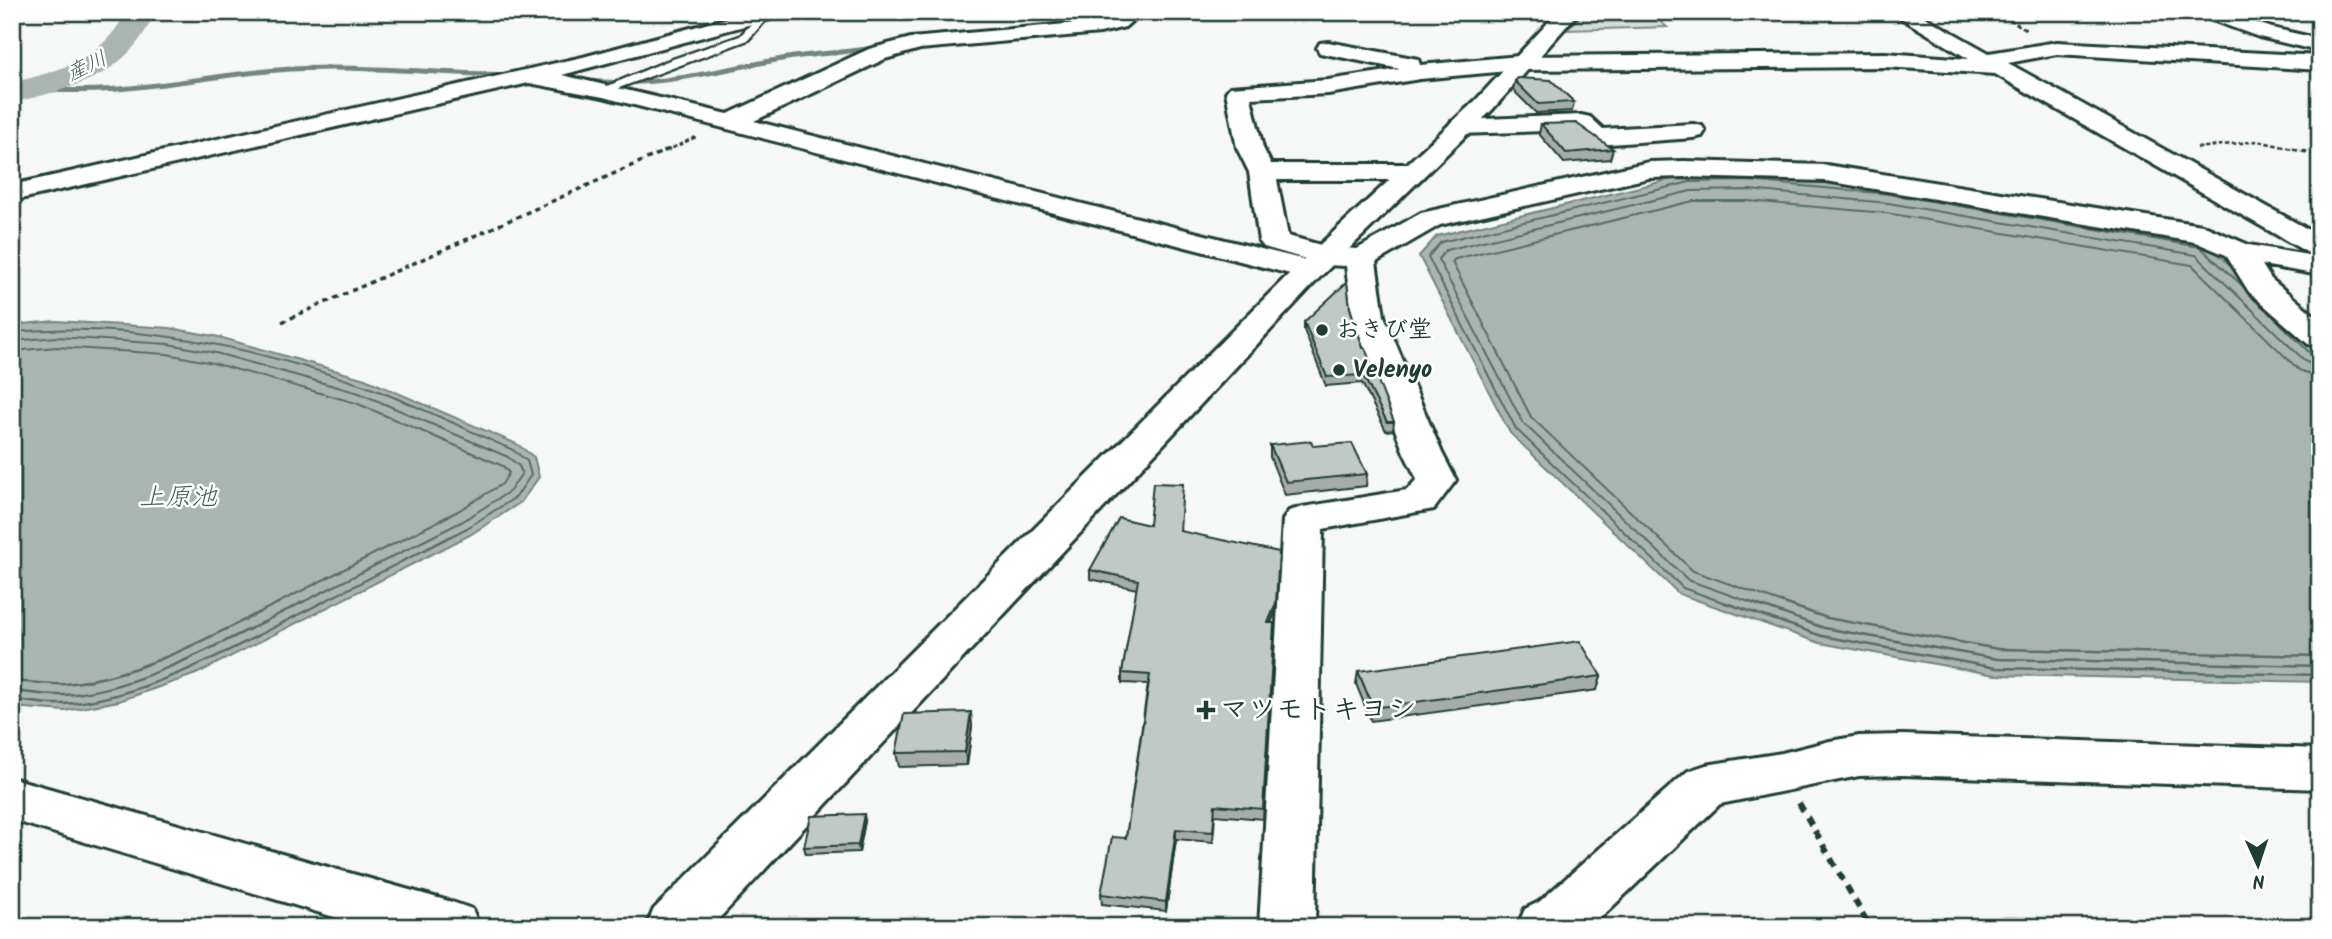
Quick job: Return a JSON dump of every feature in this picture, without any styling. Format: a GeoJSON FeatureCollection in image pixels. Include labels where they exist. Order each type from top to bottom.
{"type":"FeatureCollection","features":[{"type":"Feature","properties":{"kind":"street"},"geometry":{"type":"LineString","coordinates":[[729,122],[877,54],[919,43],[1100,27],[1118,23],[1132,12]]}},
{"type":"Feature","properties":{"kind":"street"},"geometry":{"type":"LineString","coordinates":[[674,927],[1332,261],[1413,172],[1484,104],[1519,63],[1569,12]]}},
{"type":"Feature","properties":{"kind":"street"},"geometry":{"type":"LineString","coordinates":[[1901,12],[2320,248]]}},
{"type":"Feature","properties":{"kind":"street"},"geometry":{"type":"LineString","coordinates":[[12,192],[529,76],[769,13]]}},
{"type":"Feature","properties":{"kind":"street"},"geometry":{"type":"LineString","coordinates":[[2216,15],[2266,33],[2320,45]]}},
{"type":"Feature","properties":{"kind":"street"},"geometry":{"type":"LineString","coordinates":[[1328,48],[1443,70]]}},
{"type":"Feature","properties":{"kind":"street"},"geometry":{"type":"LineString","coordinates":[[1287,927],[1303,520],[1420,500],[1437,480],[1423,453],[1368,316],[1332,261],[1274,242],[1262,172],[1250,148],[1238,92],[1328,86],[1443,70],[1519,63],[1885,60],[1993,64],[2057,48],[2320,63]]}},
{"type":"Feature","properties":{"kind":"street"},"geometry":{"type":"LineString","coordinates":[[529,76],[604,90],[729,122],[1332,261],[1382,250],[1402,234],[1431,219],[1649,170],[1684,169],[1826,173],[2202,234],[2239,252],[2320,266]]}},
{"type":"Feature","properties":{"kind":"street"},"geometry":{"type":"LineString","coordinates":[[1484,104],[1566,100]]}},
{"type":"Feature","properties":{"kind":"street"},"geometry":{"type":"LineString","coordinates":[[1460,127],[1581,122],[1597,137],[1693,131]]}},
{"type":"Feature","properties":{"kind":"street"},"geometry":{"type":"LineString","coordinates":[[1262,172],[1413,172]]}},
{"type":"Feature","properties":{"kind":"street"},"geometry":{"type":"LineString","coordinates":[[2239,252],[2260,285],[2320,337]]}},
{"type":"Feature","properties":{"kind":"street"},"geometry":{"type":"LineString","coordinates":[[1545,927],[1559,920],[1706,786],[1859,756],[1902,755],[2320,769]]}},
{"type":"Feature","properties":{"kind":"street"},"geometry":{"type":"LineString","coordinates":[[12,799],[452,927]]}},
{"type":"Feature","properties":{"kind":"lane"},"geometry":{"type":"LineString","coordinates":[[604,90],[744,38],[769,13]]}},
{"type":"Feature","properties":{"kind":"path"},"geometry":{"type":"LineString","coordinates":[[282,322],[729,122]]}},
{"type":"Feature","properties":{"kind":"path"},"geometry":{"type":"LineString","coordinates":[[2140,147],[2198,148],[2258,141],[2320,155]]}},
{"type":"Feature","properties":{"kind":"path"},"geometry":{"type":"LineString","coordinates":[[1782,773],[1870,927]]}},
{"type":"Feature","properties":{"kind":"shaded area"},"geometry":{"type":"Polygon","coordinates":[[[1585,12],[1648,12],[1667,27],[1567,30],[1585,12]]]}},
{"type":"Feature","properties":{"kind":"water"},"geometry":{"type":"Polygon","coordinates":[[[1749,174],[1889,187],[2204,240],[2320,353],[2320,682],[1995,675],[1820,643],[1679,594],[1510,433],[1419,256],[1437,236],[1689,175],[1749,174]]]}},
{"type":"Feature","properties":{"kind":"water","name":"上原池"},"geometry":{"type":"Polygon","coordinates":[[[56,321],[170,328],[219,337],[365,379],[517,444],[534,457],[539,477],[521,502],[470,535],[196,674],[119,701],[65,711],[12,707],[12,325],[56,321]]]}},
{"type":"Feature","properties":{"kind":"building"},"geometry":{"type":"Polygon","coordinates":[[[1518,78],[1551,80],[1574,102],[1538,104],[1515,81],[1518,78]]]}},
{"type":"Feature","properties":{"kind":"building"},"geometry":{"type":"Polygon","coordinates":[[[1576,123],[1613,149],[1566,153],[1541,124],[1576,123]]]}},
{"type":"Feature","properties":{"kind":"building"},"geometry":{"type":"Polygon","coordinates":[[[1347,282],[1350,308],[1363,348],[1394,422],[1387,422],[1363,375],[1327,377],[1304,322],[1347,282]]]}},
{"type":"Feature","properties":{"kind":"building"},"geometry":{"type":"Polygon","coordinates":[[[1311,441],[1313,446],[1352,443],[1367,474],[1286,482],[1270,445],[1311,441]]]}},
{"type":"Feature","properties":{"kind":"building"},"geometry":{"type":"Polygon","coordinates":[[[1153,483],[1183,484],[1180,531],[1279,552],[1276,603],[1268,623],[1274,623],[1263,809],[1215,805],[1213,832],[1176,829],[1166,902],[1101,894],[1112,837],[1126,838],[1150,675],[1122,673],[1138,580],[1090,570],[1119,518],[1149,525],[1153,483]]]}},
{"type":"Feature","properties":{"kind":"building"},"geometry":{"type":"Polygon","coordinates":[[[1580,641],[1601,676],[1373,708],[1358,671],[1580,641]]]}},
{"type":"Feature","properties":{"kind":"building"},"geometry":{"type":"Polygon","coordinates":[[[971,712],[965,752],[896,753],[904,714],[971,712]]]}},
{"type":"Feature","properties":{"kind":"building"},"geometry":{"type":"Polygon","coordinates":[[[864,814],[858,845],[804,847],[811,816],[864,814]]]}},
{"type":"Feature","properties":{"kind":"waterway","name":"産川"},"geometry":{"type":"LineString","coordinates":[[12,93],[70,76],[105,59],[120,47],[141,12]]}},
{"type":"Feature","properties":{"kind":"waterway"},"geometry":{"type":"LineString","coordinates":[[1093,23],[1118,12]]}},
{"type":"Feature","properties":{"kind":"waterway"},"geometry":{"type":"LineString","coordinates":[[580,80],[662,80],[794,57],[880,47]]}},
{"type":"Feature","properties":{"kind":"waterway"},"geometry":{"type":"LineString","coordinates":[[29,88],[123,89],[307,68],[513,75]]}},
{"type":"Feature","properties":{"kind":"place","name":"おきび堂"},"geometry":{"type":"Point","coordinates":[1322,330]}},
{"type":"Feature","properties":{"kind":"place","name":"Velenyo"},"geometry":{"type":"Point","coordinates":[1339,370]}},
{"type":"Feature","properties":{"kind":"place","name":"マツモトキヨシ"},"geometry":{"type":"Point","coordinates":[1206,710]}}]}
